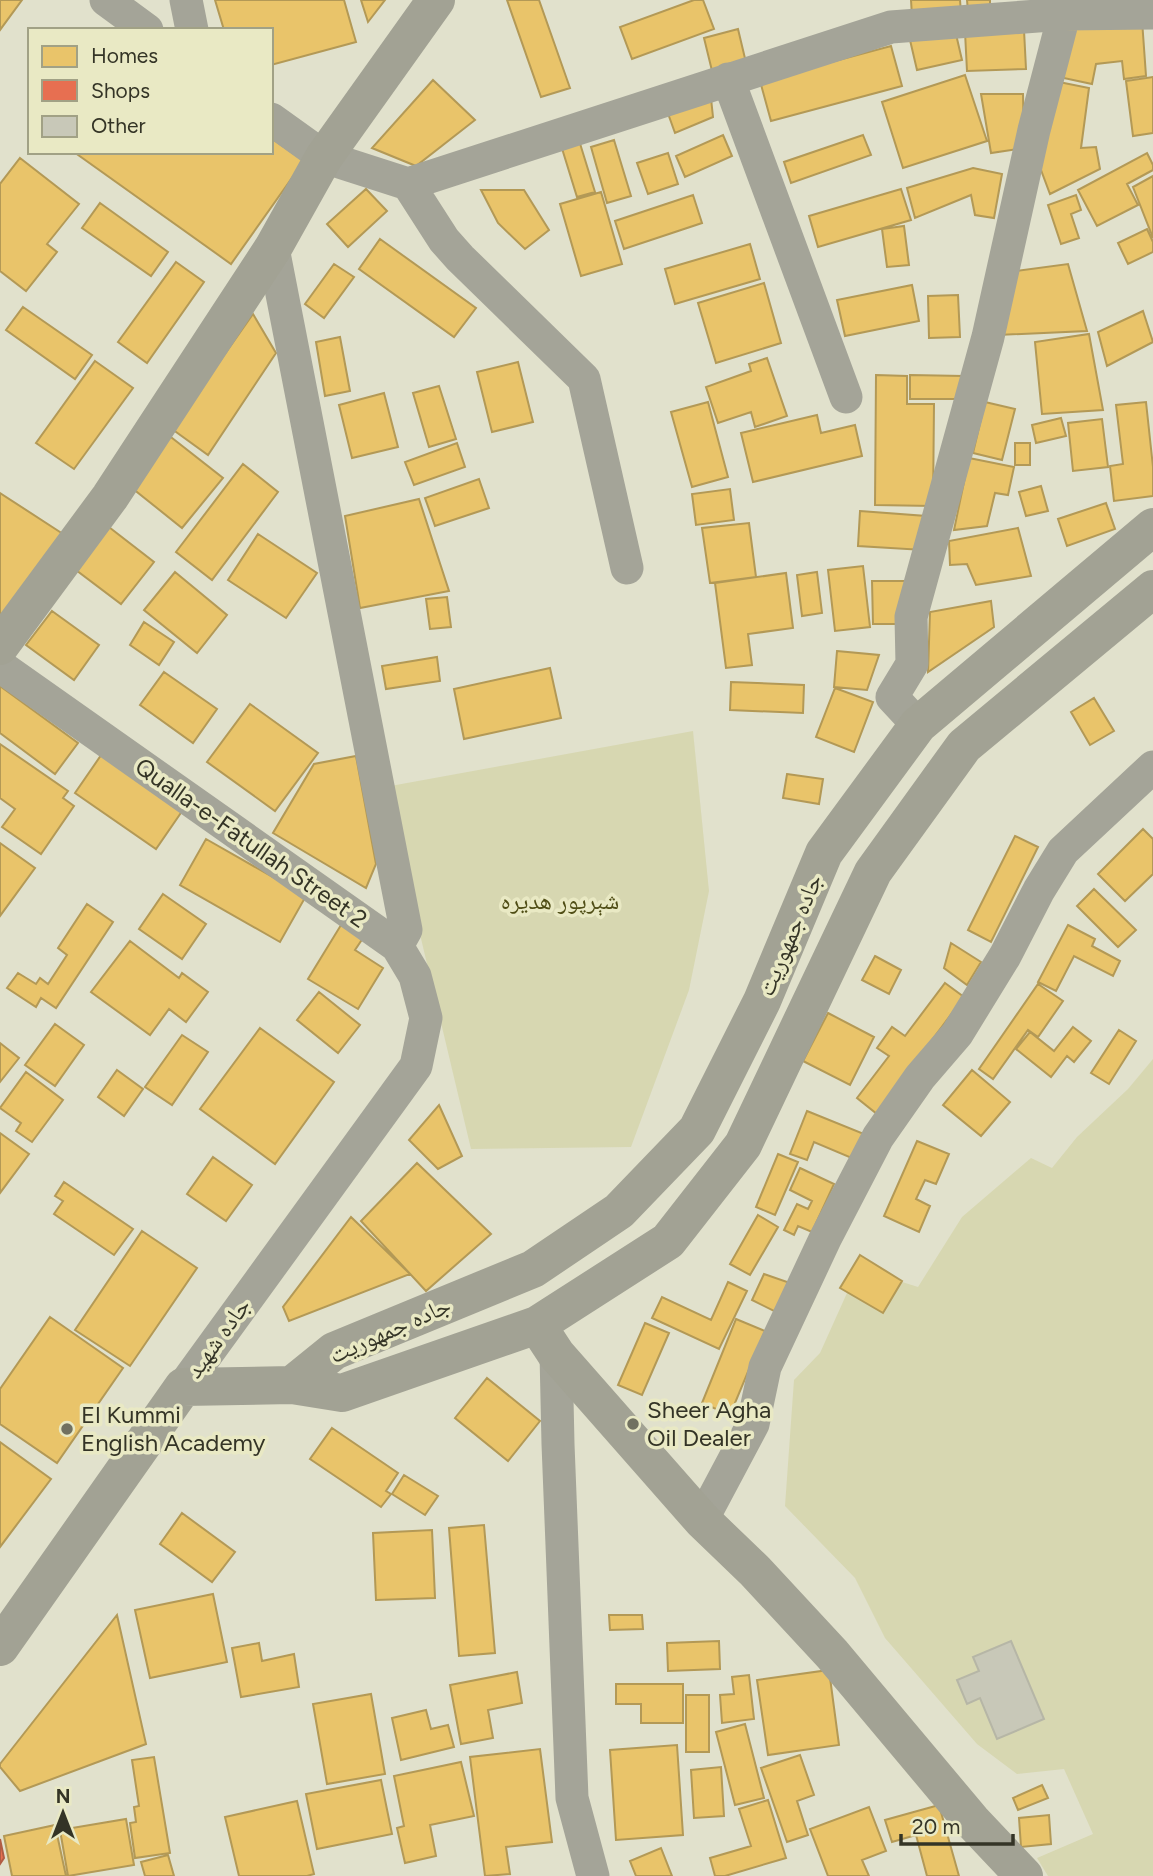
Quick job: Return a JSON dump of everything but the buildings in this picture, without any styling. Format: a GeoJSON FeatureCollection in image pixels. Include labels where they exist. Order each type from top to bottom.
{"type":"FeatureCollection","features":[{"type":"Feature","properties":{"kind":"main road"},"geometry":{"type":"LineString","coordinates":[[0,646],[110,497],[273,248],[324,157],[436,0]]}},
{"type":"Feature","properties":{"kind":"main road","name":"جاده جمهوریت"},"geometry":{"type":"LineString","coordinates":[[292,1385],[334,1351],[533,1269],[619,1211],[697,1130],[762,1001],[824,853],[918,725],[1153,527]]}},
{"type":"Feature","properties":{"kind":"main road","name":"جاده جمهوریت"},"geometry":{"type":"LineString","coordinates":[[292,1385],[342,1393],[546,1339],[667,1241],[743,1145],[873,872],[964,746],[1153,589]]}},
{"type":"Feature","properties":{"kind":"main road"},"geometry":{"type":"LineString","coordinates":[[546,1339],[702,1520],[755,1571],[832,1654],[972,1821],[1024,1876]]}},
{"type":"Feature","properties":{"kind":"main road"},"geometry":{"type":"LineString","coordinates":[[183,1387],[292,1385]]}},
{"type":"Feature","properties":{"kind":"main road","name":"جاده شهید"},"geometry":{"type":"LineString","coordinates":[[0,1647],[183,1387]]}},
{"type":"Feature","properties":{"kind":"street"},"geometry":{"type":"LineString","coordinates":[[106,0],[144,28]]}},
{"type":"Feature","properties":{"kind":"street"},"geometry":{"type":"LineString","coordinates":[[186,0],[192,28]]}},
{"type":"Feature","properties":{"kind":"street"},"geometry":{"type":"LineString","coordinates":[[273,120],[324,157],[408,184],[891,27],[1066,7],[1153,13]]}},
{"type":"Feature","properties":{"kind":"street"},"geometry":{"type":"LineString","coordinates":[[918,725],[892,697],[912,664],[911,617],[988,337],[1034,130],[1066,7]]}},
{"type":"Feature","properties":{"kind":"street"},"geometry":{"type":"LineString","coordinates":[[727,79],[846,397]]}},
{"type":"Feature","properties":{"kind":"street"},"geometry":{"type":"LineString","coordinates":[[408,184],[444,240],[460,258],[584,379],[627,569]]}},
{"type":"Feature","properties":{"kind":"street"},"geometry":{"type":"LineString","coordinates":[[273,248],[406,930],[397,946]]}},
{"type":"Feature","properties":{"kind":"street","name":"Qualla-e-Fatullah Street 2"},"geometry":{"type":"LineString","coordinates":[[0,666],[397,946],[415,976],[426,1018],[416,1066]]}},
{"type":"Feature","properties":{"kind":"street"},"geometry":{"type":"LineString","coordinates":[[702,1520],[753,1424],[765,1367],[825,1239],[878,1137],[920,1077],[957,1034],[1005,957],[1063,850],[1153,767]]}},
{"type":"Feature","properties":{"kind":"street","name":"جاده شهید"},"geometry":{"type":"LineString","coordinates":[[183,1387],[416,1066]]}},
{"type":"Feature","properties":{"kind":"street"},"geometry":{"type":"LineString","coordinates":[[546,1339],[558,1444],[572,1798],[593,1876]]}},
{"type":"Feature","properties":{"kind":"green space","name":"شېرپور هديره"},"geometry":{"type":"Polygon","coordinates":[[[693,731],[709,891],[689,990],[631,1147],[471,1149],[385,787],[693,731]]]}},
{"type":"Feature","properties":{"kind":"green space"},"geometry":{"type":"Polygon","coordinates":[[[1153,1059],[1153,1876],[1048,1876],[1037,1858],[1093,1834],[1064,1769],[1017,1774],[977,1744],[885,1638],[855,1578],[785,1506],[794,1380],[820,1353],[847,1293],[864,1270],[918,1287],[962,1217],[1031,1158],[1052,1168],[1077,1137],[1128,1089],[1153,1059]]]}},
{"type":"Feature","properties":{"kind":"place","name":"Sheer Agha Oil Dealer"},"geometry":{"type":"Point","coordinates":[633,1424]}},
{"type":"Feature","properties":{"kind":"place","name":"El Kummi English Academy"},"geometry":{"type":"Point","coordinates":[67,1429]}}]}
